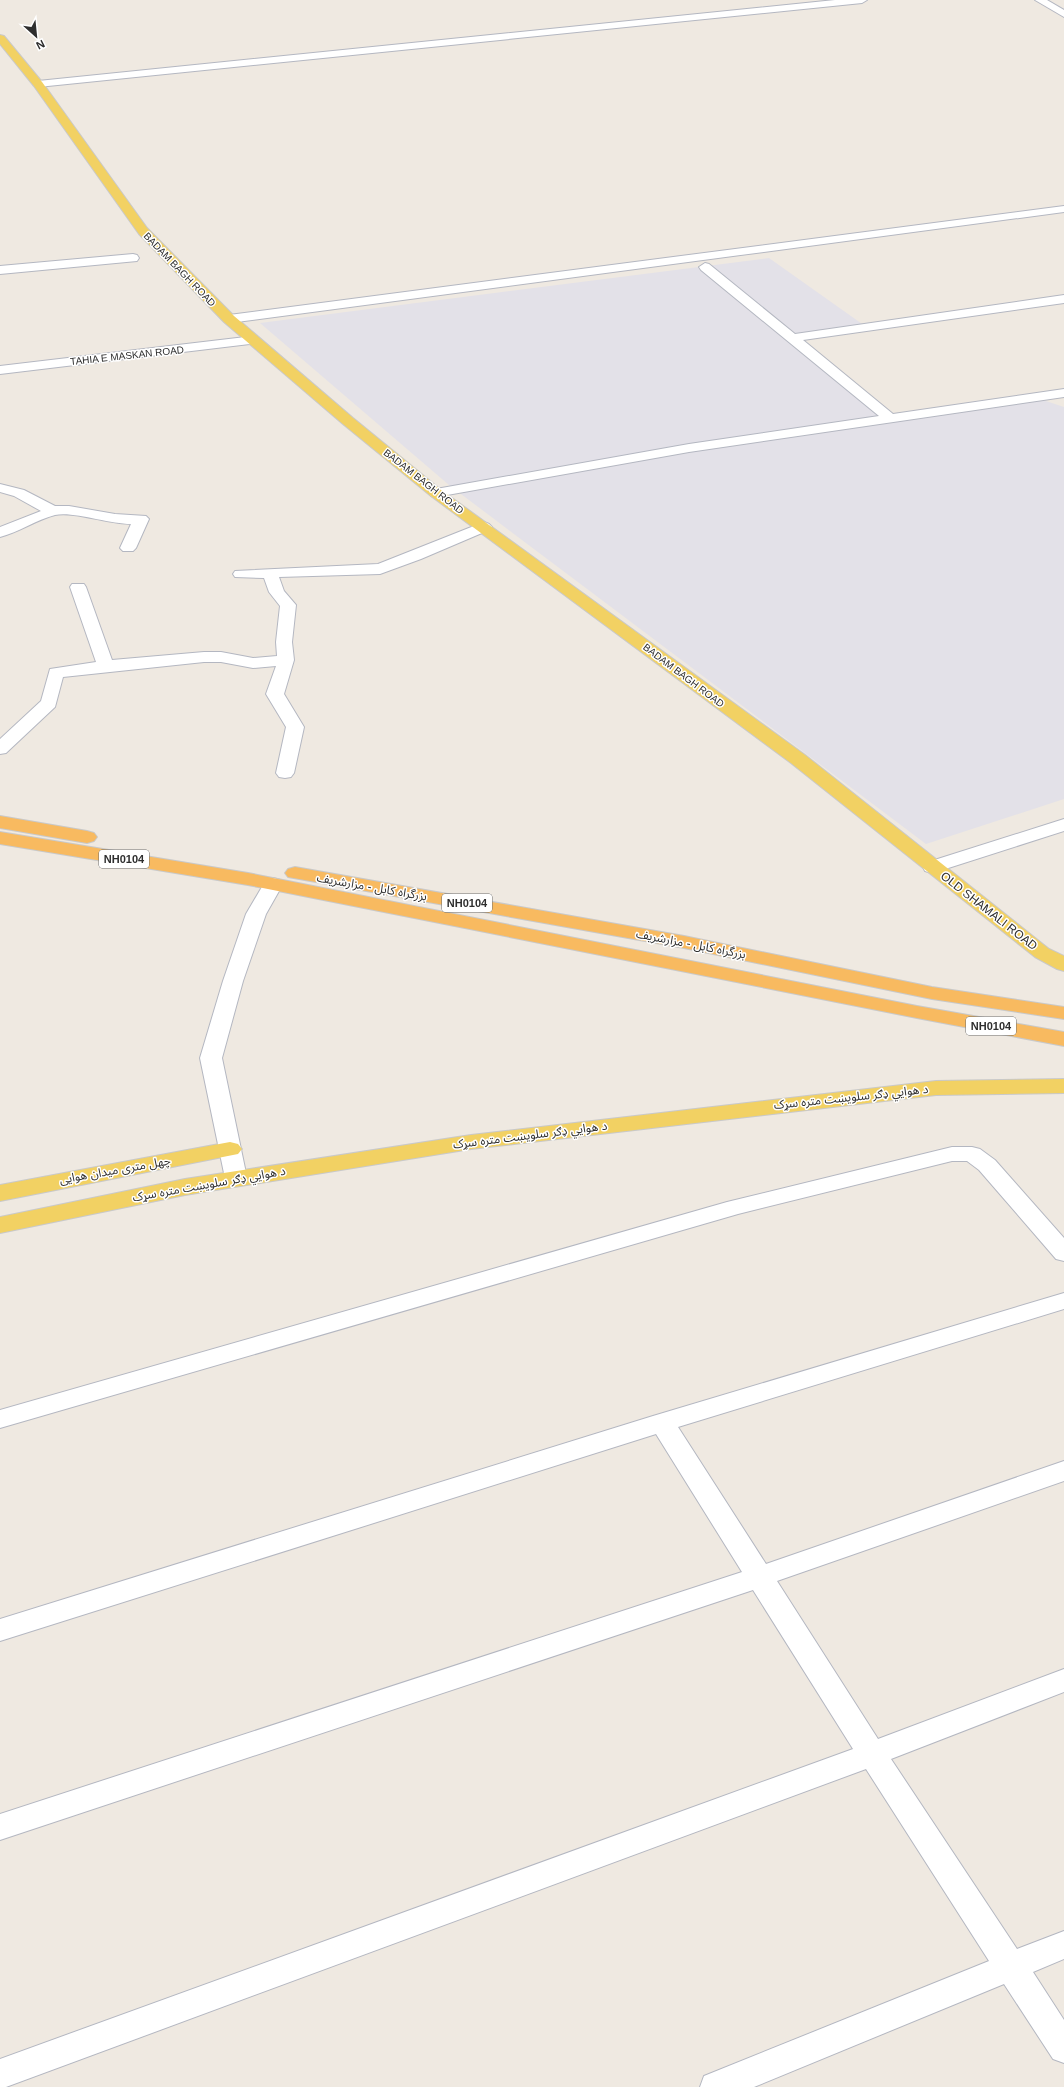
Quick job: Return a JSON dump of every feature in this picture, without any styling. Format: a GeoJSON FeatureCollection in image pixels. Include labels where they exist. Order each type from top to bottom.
{"type":"FeatureCollection","features":[{"type":"Feature","properties":{"kind":"highway","name":"بزرگراه کابل - مزارشریف"},"geometry":{"type":"LineString","coordinates":[[0,822],[684,942],[932,993],[1056,1012]]}},
{"type":"Feature","properties":{"kind":"highway","name":"بزرگراه کابل - مزارشریف"},"geometry":{"type":"LineString","coordinates":[[0,838],[273,884],[917,1012],[1064,1039]]}},
{"type":"Feature","properties":{"kind":"main road","name":"BADAM BAGH ROAD"},"geometry":{"type":"LineString","coordinates":[[0,38],[38,84],[143,231],[229,319],[436,493],[798,759],[915,854]]}},
{"type":"Feature","properties":{"kind":"main road","name":"TAHIA E MASKAN ROAD"},"geometry":{"type":"LineString","coordinates":[[0,366],[248,334]]}},
{"type":"Feature","properties":{"kind":"main road","name":"TAHIA E MASKAN ROAD"},"geometry":{"type":"LineString","coordinates":[[0,370],[248,334]]}},
{"type":"Feature","properties":{"kind":"main road","name":"OLD SHAMALI ROAD"},"geometry":{"type":"LineString","coordinates":[[915,854],[1042,953],[1064,965]]}},
{"type":"Feature","properties":{"kind":"main road","name":"د هوايي ډګر سلویښت متره سړک"},"geometry":{"type":"LineString","coordinates":[[0,1225],[106,1202],[236,1178],[471,1142],[819,1100],[936,1088],[1064,1086]]}},
{"type":"Feature","properties":{"kind":"main road","name":"چهل متری میدان هوایی"},"geometry":{"type":"LineString","coordinates":[[0,1193],[230,1149]]}},
{"type":"Feature","properties":{"kind":"street"},"geometry":{"type":"LineString","coordinates":[[38,84],[862,0]]}},
{"type":"Feature","properties":{"kind":"street"},"geometry":{"type":"LineString","coordinates":[[1040,0],[1064,14]]}},
{"type":"Feature","properties":{"kind":"street"},"geometry":{"type":"LineString","coordinates":[[229,319],[1064,209]]}},
{"type":"Feature","properties":{"kind":"street"},"geometry":{"type":"LineString","coordinates":[[248,334],[705,267],[1064,218]]}},
{"type":"Feature","properties":{"kind":"street"},"geometry":{"type":"LineString","coordinates":[[0,270],[132,258]]}},
{"type":"Feature","properties":{"kind":"street"},"geometry":{"type":"LineString","coordinates":[[705,267],[891,419]]}},
{"type":"Feature","properties":{"kind":"street"},"geometry":{"type":"LineString","coordinates":[[792,338],[1064,299]]}},
{"type":"Feature","properties":{"kind":"street"},"geometry":{"type":"LineString","coordinates":[[436,493],[689,448],[1064,393]]}},
{"type":"Feature","properties":{"kind":"street"},"geometry":{"type":"LineString","coordinates":[[0,488],[19,493],[53,511]]}},
{"type":"Feature","properties":{"kind":"street"},"geometry":{"type":"LineString","coordinates":[[0,532],[53,511],[70,510],[115,519],[141,519],[128,548]]}},
{"type":"Feature","properties":{"kind":"street"},"geometry":{"type":"LineString","coordinates":[[241,574],[380,569],[484,528]]}},
{"type":"Feature","properties":{"kind":"street"},"geometry":{"type":"LineString","coordinates":[[270,573],[277,592],[288,605],[284,642],[286,660],[275,694],[296,727],[285,773]]}},
{"type":"Feature","properties":{"kind":"street"},"geometry":{"type":"LineString","coordinates":[[78,587],[106,666]]}},
{"type":"Feature","properties":{"kind":"street"},"geometry":{"type":"LineString","coordinates":[[0,749],[49,703],[56,673],[106,666],[204,657],[221,657],[252,663],[286,660]]}},
{"type":"Feature","properties":{"kind":"street"},"geometry":{"type":"LineString","coordinates":[[932,867],[1064,825]]}},
{"type":"Feature","properties":{"kind":"street"},"geometry":{"type":"LineString","coordinates":[[236,1178],[212,1058],[233,981],[256,914],[273,884]]}},
{"type":"Feature","properties":{"kind":"street"},"geometry":{"type":"LineString","coordinates":[[0,1419],[735,1207],[952,1154],[972,1154],[987,1165],[1064,1253]]}},
{"type":"Feature","properties":{"kind":"street"},"geometry":{"type":"LineString","coordinates":[[0,1630],[662,1423],[1064,1301]]}},
{"type":"Feature","properties":{"kind":"street"},"geometry":{"type":"LineString","coordinates":[[662,1423],[872,1754],[1064,2048]]}},
{"type":"Feature","properties":{"kind":"street"},"geometry":{"type":"LineString","coordinates":[[0,1827],[759,1577],[1064,1471]]}},
{"type":"Feature","properties":{"kind":"street"},"geometry":{"type":"LineString","coordinates":[[0,2074],[872,1754],[1064,1680]]}},
{"type":"Feature","properties":{"kind":"street"},"geometry":{"type":"LineString","coordinates":[[716,2087],[1064,1945]]}},
{"type":"Feature","properties":{"kind":"shaded area"},"geometry":{"type":"Polygon","coordinates":[[[769,258],[865,326],[793,337],[891,419],[1037,398],[1064,407],[1064,799],[926,844],[449,485],[260,323],[769,258]]]}}]}
